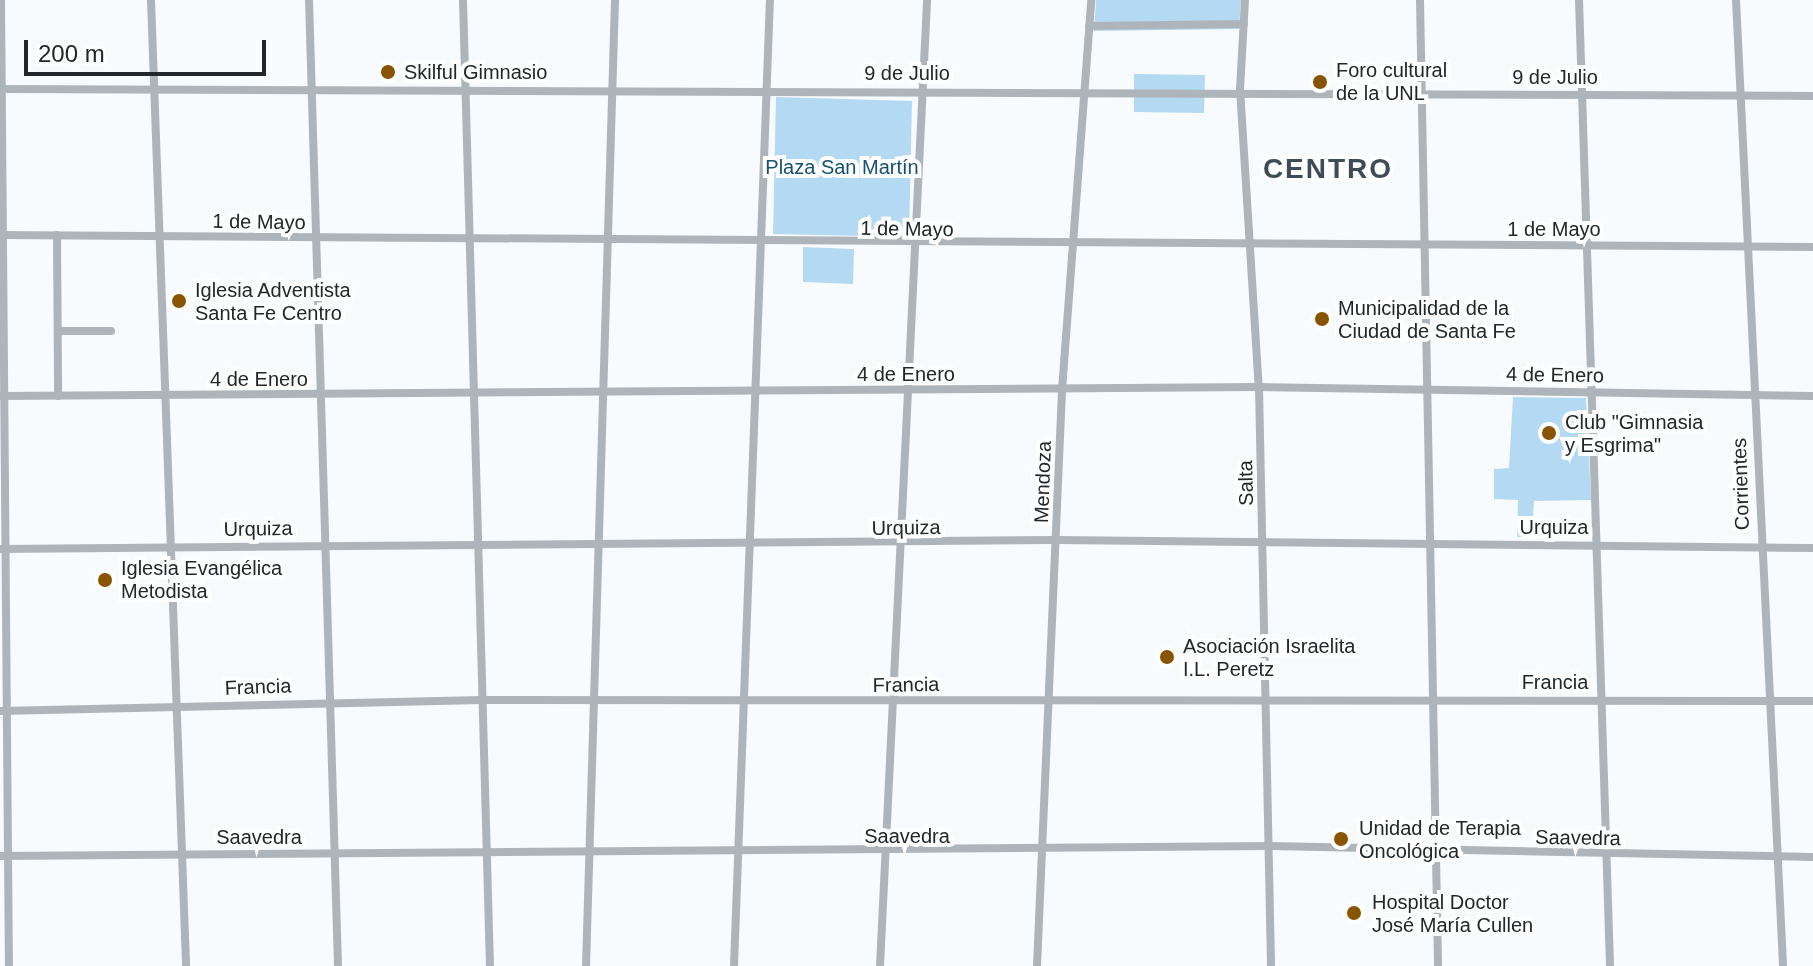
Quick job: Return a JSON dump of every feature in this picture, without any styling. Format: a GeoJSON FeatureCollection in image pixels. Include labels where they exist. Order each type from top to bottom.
{"type":"FeatureCollection","features":[{"type":"Feature","properties":{"kind":"street"},"geometry":{"type":"LineString","coordinates":[[1,0],[5,856],[9,966]]}},
{"type":"Feature","properties":{"kind":"street"},"geometry":{"type":"LineString","coordinates":[[151,0],[186,966]]}},
{"type":"Feature","properties":{"kind":"street"},"geometry":{"type":"LineString","coordinates":[[309,0],[338,966]]}},
{"type":"Feature","properties":{"kind":"street"},"geometry":{"type":"LineString","coordinates":[[463,0],[490,966]]}},
{"type":"Feature","properties":{"kind":"street"},"geometry":{"type":"LineString","coordinates":[[586,966],[615,0]]}},
{"type":"Feature","properties":{"kind":"street"},"geometry":{"type":"LineString","coordinates":[[734,966],[770,0]]}},
{"type":"Feature","properties":{"kind":"street"},"geometry":{"type":"LineString","coordinates":[[880,966],[927,0]]}},
{"type":"Feature","properties":{"kind":"street","name":"Mendoza"},"geometry":{"type":"LineString","coordinates":[[1037,966],[1062,390],[1091,0]]}},
{"type":"Feature","properties":{"kind":"street","name":"Salta"},"geometry":{"type":"LineString","coordinates":[[1245,0],[1240,89],[1259,387],[1271,966]]}},
{"type":"Feature","properties":{"kind":"street"},"geometry":{"type":"LineString","coordinates":[[1420,0],[1427,246],[1431,697],[1438,966]]}},
{"type":"Feature","properties":{"kind":"street"},"geometry":{"type":"LineString","coordinates":[[1579,0],[1586,93],[1590,391],[1610,966]]}},
{"type":"Feature","properties":{"kind":"street","name":"Corrientes"},"geometry":{"type":"LineString","coordinates":[[1736,0],[1759,547],[1783,966]]}},
{"type":"Feature","properties":{"kind":"street"},"geometry":{"type":"LineString","coordinates":[[1089,26],[1244,24]]}},
{"type":"Feature","properties":{"kind":"street","name":"9 de Julio"},"geometry":{"type":"LineString","coordinates":[[0,89],[465,86],[1240,89],[1813,96]]}},
{"type":"Feature","properties":{"kind":"street","name":"1 de Mayo"},"geometry":{"type":"LineString","coordinates":[[1,235],[916,246],[1587,244],[1813,247]]}},
{"type":"Feature","properties":{"kind":"street"},"geometry":{"type":"LineString","coordinates":[[57,235],[60,331],[58,396]]}},
{"type":"Feature","properties":{"kind":"street"},"geometry":{"type":"LineString","coordinates":[[60,331],[111,331]]}},
{"type":"Feature","properties":{"kind":"street","name":"4 de Enero"},"geometry":{"type":"LineString","coordinates":[[2,396],[1259,387],[1813,396]]}},
{"type":"Feature","properties":{"kind":"street","name":"Urquiza"},"geometry":{"type":"LineString","coordinates":[[3,549],[327,543],[900,545],[1057,540],[1596,543],[1813,548]]}},
{"type":"Feature","properties":{"kind":"street","name":"Francia"},"geometry":{"type":"LineString","coordinates":[[4,711],[332,701],[482,700],[1431,697],[1813,701]]}},
{"type":"Feature","properties":{"kind":"street","name":"Saavedra"},"geometry":{"type":"LineString","coordinates":[[5,856],[1042,852],[1270,846],[1813,857]]}},
{"type":"Feature","properties":{"kind":"green space"},"geometry":{"type":"Polygon","coordinates":[[[1096,0],[1241,0],[1239,29],[1094,31],[1096,0]]]}},
{"type":"Feature","properties":{"kind":"green space"},"geometry":{"type":"Polygon","coordinates":[[[1134,74],[1205,75],[1204,113],[1134,112],[1134,74]]]}},
{"type":"Feature","properties":{"kind":"green space","name":"Plaza San Martín"},"geometry":{"type":"Polygon","coordinates":[[[776,97],[912,101],[909,237],[773,234],[776,97]]]}},
{"type":"Feature","properties":{"kind":"green space"},"geometry":{"type":"Polygon","coordinates":[[[803,247],[854,249],[853,284],[803,282],[803,247]]]}},
{"type":"Feature","properties":{"kind":"green space","name":"Club \"Gimnasia y Esgrima\""},"geometry":{"type":"Polygon","coordinates":[[[1513,397],[1586,398],[1591,500],[1534,501],[1532,536],[1517,537],[1518,500],[1494,499],[1494,469],[1509,468],[1513,397]]]}},
{"type":"Feature","properties":{"kind":"place","name":"Skilful Gimnasio"},"geometry":{"type":"Point","coordinates":[388,72]}},
{"type":"Feature","properties":{"kind":"place","name":"Foro cultural de la UNL"},"geometry":{"type":"Point","coordinates":[1320,82]}},
{"type":"Feature","properties":{"kind":"place","name":"Iglesia Adventista Santa Fe Centro"},"geometry":{"type":"Point","coordinates":[179,301]}},
{"type":"Feature","properties":{"kind":"place","name":"Municipalidad de la Ciudad de Santa Fe"},"geometry":{"type":"Point","coordinates":[1322,319]}},
{"type":"Feature","properties":{"kind":"place","name":"Club \"Gimnasia y Esgrima\""},"geometry":{"type":"Point","coordinates":[1549,433]}},
{"type":"Feature","properties":{"kind":"place","name":"Iglesia Evangélica Metodista"},"geometry":{"type":"Point","coordinates":[105,580]}},
{"type":"Feature","properties":{"kind":"place","name":"Asociación Israelita I.L. Peretz"},"geometry":{"type":"Point","coordinates":[1167,657]}},
{"type":"Feature","properties":{"kind":"place","name":"Unidad de Terapia Oncológica"},"geometry":{"type":"Point","coordinates":[1341,839]}},
{"type":"Feature","properties":{"kind":"place","name":"Hospital Doctor José María Cullen"},"geometry":{"type":"Point","coordinates":[1354,913]}},
{"type":"Feature","properties":{"kind":"district","name":"CENTRO"},"geometry":{"type":"Point","coordinates":[1328,169]}}]}
